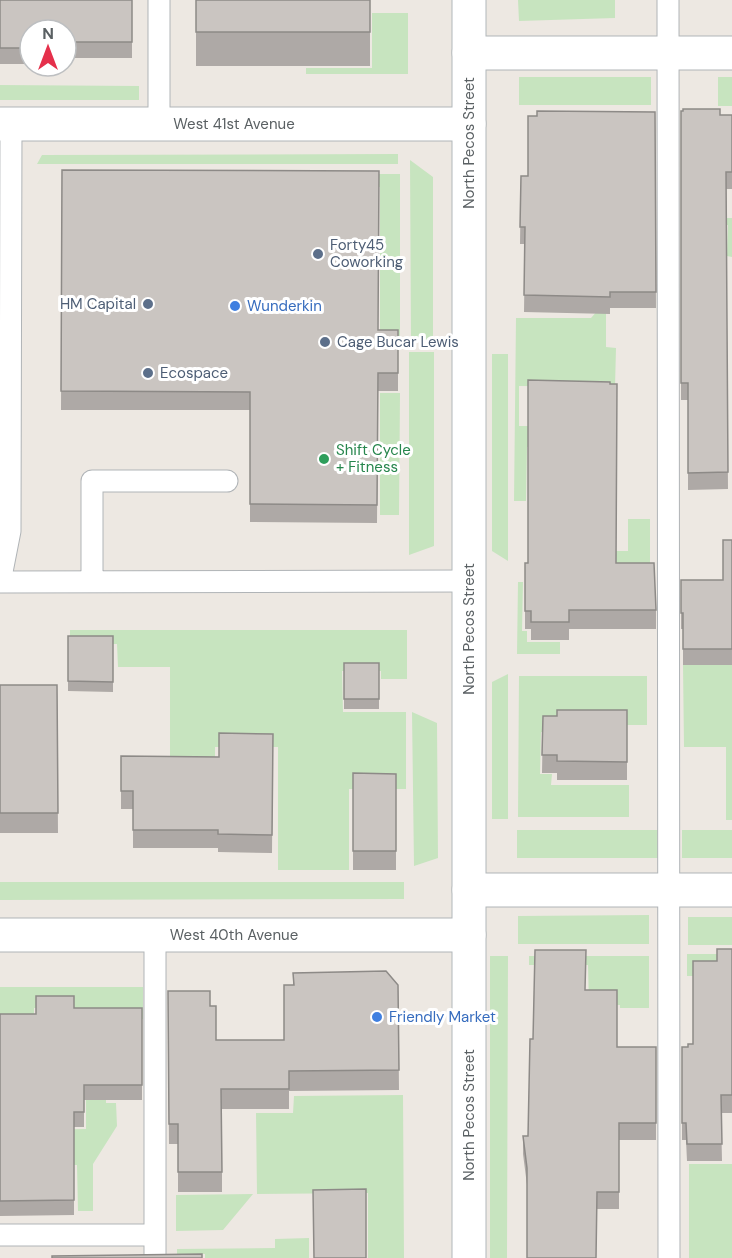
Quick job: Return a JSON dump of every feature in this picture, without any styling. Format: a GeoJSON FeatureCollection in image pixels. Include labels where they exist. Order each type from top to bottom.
{"type":"FeatureCollection","features":[{"type":"Feature","properties":{"kind":"street","name":"North Pecos Street"},"geometry":{"type":"LineString","coordinates":[[469,0],[469,1258]]}},
{"type":"Feature","properties":{"kind":"street"},"geometry":{"type":"LineString","coordinates":[[469,53],[732,53]]}},
{"type":"Feature","properties":{"kind":"street","name":"West 41st Avenue"},"geometry":{"type":"LineString","coordinates":[[5,124],[469,124]]}},
{"type":"Feature","properties":{"kind":"street"},"geometry":{"type":"LineString","coordinates":[[469,891],[732,890]]}},
{"type":"Feature","properties":{"kind":"street","name":"West 40th Avenue"},"geometry":{"type":"LineString","coordinates":[[0,935],[469,935]]}},
{"type":"Feature","properties":{"kind":"lane"},"geometry":{"type":"LineString","coordinates":[[159,0],[159,124]]}},
{"type":"Feature","properties":{"kind":"lane"},"geometry":{"type":"LineString","coordinates":[[668,0],[669,1258]]}},
{"type":"Feature","properties":{"kind":"lane"},"geometry":{"type":"LineString","coordinates":[[5,124],[10,531],[0,582],[469,581]]}},
{"type":"Feature","properties":{"kind":"lane"},"geometry":{"type":"LineString","coordinates":[[92,582],[92,482],[227,482]]}},
{"type":"Feature","properties":{"kind":"lane"},"geometry":{"type":"LineString","coordinates":[[155,935],[155,1258]]}},
{"type":"Feature","properties":{"kind":"lane"},"geometry":{"type":"LineString","coordinates":[[0,1235],[155,1235]]}},
{"type":"Feature","properties":{"kind":"green space"},"geometry":{"type":"Polygon","coordinates":[[[518,0],[615,0],[615,18],[519,21],[518,0]]]}},
{"type":"Feature","properties":{"kind":"green space"},"geometry":{"type":"Polygon","coordinates":[[[372,13],[408,13],[408,74],[306,74],[306,68],[372,68],[372,13]]]}},
{"type":"Feature","properties":{"kind":"green space"},"geometry":{"type":"Polygon","coordinates":[[[519,77],[651,77],[651,105],[519,105],[519,77]]]}},
{"type":"Feature","properties":{"kind":"green space"},"geometry":{"type":"Polygon","coordinates":[[[718,77],[732,77],[732,106],[718,106],[718,77]]]}},
{"type":"Feature","properties":{"kind":"green space"},"geometry":{"type":"Polygon","coordinates":[[[0,85],[139,86],[139,100],[0,100],[0,85]]]}},
{"type":"Feature","properties":{"kind":"green space"},"geometry":{"type":"Polygon","coordinates":[[[398,154],[398,164],[37,164],[42,155],[398,154]]]}},
{"type":"Feature","properties":{"kind":"green space"},"geometry":{"type":"Polygon","coordinates":[[[410,160],[433,177],[433,340],[411,340],[410,160]]]}},
{"type":"Feature","properties":{"kind":"green space"},"geometry":{"type":"Polygon","coordinates":[[[69,174],[400,174],[400,340],[380,340],[380,187],[69,186],[69,174]]]}},
{"type":"Feature","properties":{"kind":"green space"},"geometry":{"type":"Polygon","coordinates":[[[693,218],[732,218],[732,257],[727,256],[728,225],[693,225],[693,218]]]}},
{"type":"Feature","properties":{"kind":"green space"},"geometry":{"type":"Polygon","coordinates":[[[606,301],[606,347],[616,348],[615,387],[519,386],[519,426],[571,426],[579,447],[527,447],[526,501],[514,501],[516,318],[591,318],[606,301]]]}},
{"type":"Feature","properties":{"kind":"green space"},"geometry":{"type":"Polygon","coordinates":[[[409,352],[434,352],[434,546],[409,555],[409,352]]]}},
{"type":"Feature","properties":{"kind":"green space"},"geometry":{"type":"Polygon","coordinates":[[[492,354],[508,354],[508,561],[492,551],[492,354]]]}},
{"type":"Feature","properties":{"kind":"green space"},"geometry":{"type":"Polygon","coordinates":[[[380,393],[400,393],[399,515],[380,515],[380,393]]]}},
{"type":"Feature","properties":{"kind":"green space"},"geometry":{"type":"Polygon","coordinates":[[[628,519],[650,519],[650,579],[574,551],[628,551],[628,519]]]}},
{"type":"Feature","properties":{"kind":"green space"},"geometry":{"type":"Polygon","coordinates":[[[518,582],[523,582],[522,631],[527,631],[527,642],[560,642],[560,654],[517,654],[518,582]]]}},
{"type":"Feature","properties":{"kind":"green space"},"geometry":{"type":"Polygon","coordinates":[[[732,629],[732,820],[726,820],[726,747],[684,747],[683,665],[729,665],[732,629]]]}},
{"type":"Feature","properties":{"kind":"green space"},"geometry":{"type":"Polygon","coordinates":[[[70,630],[407,630],[407,679],[381,679],[381,671],[342,671],[343,712],[406,712],[406,789],[349,789],[349,870],[278,870],[278,747],[215,747],[215,832],[170,771],[170,667],[118,667],[117,644],[70,644],[70,630]]]}},
{"type":"Feature","properties":{"kind":"green space"},"geometry":{"type":"Polygon","coordinates":[[[508,674],[508,819],[492,819],[492,682],[508,674]]]}},
{"type":"Feature","properties":{"kind":"green space"},"geometry":{"type":"Polygon","coordinates":[[[519,676],[647,676],[647,725],[555,725],[554,733],[541,732],[540,774],[552,774],[551,785],[629,785],[629,817],[518,817],[519,676]]]}},
{"type":"Feature","properties":{"kind":"green space"},"geometry":{"type":"Polygon","coordinates":[[[412,712],[437,723],[438,858],[414,866],[412,712]]]}},
{"type":"Feature","properties":{"kind":"green space"},"geometry":{"type":"Polygon","coordinates":[[[517,830],[658,830],[658,858],[517,858],[517,830]]]}},
{"type":"Feature","properties":{"kind":"green space"},"geometry":{"type":"Polygon","coordinates":[[[682,830],[732,830],[732,858],[682,858],[682,830]]]}},
{"type":"Feature","properties":{"kind":"green space"},"geometry":{"type":"Polygon","coordinates":[[[0,882],[404,882],[404,899],[0,900],[0,882]]]}},
{"type":"Feature","properties":{"kind":"green space"},"geometry":{"type":"Polygon","coordinates":[[[649,915],[649,944],[518,944],[518,916],[649,915]]]}},
{"type":"Feature","properties":{"kind":"green space"},"geometry":{"type":"Polygon","coordinates":[[[688,917],[732,917],[732,945],[688,945],[688,917]]]}},
{"type":"Feature","properties":{"kind":"green space"},"geometry":{"type":"Polygon","coordinates":[[[687,954],[732,954],[716,976],[687,976],[687,954]]]}},
{"type":"Feature","properties":{"kind":"green space"},"geometry":{"type":"Polygon","coordinates":[[[490,956],[508,956],[507,1258],[490,1258],[490,956]]]}},
{"type":"Feature","properties":{"kind":"green space"},"geometry":{"type":"Polygon","coordinates":[[[529,956],[649,956],[649,1008],[589,1005],[588,965],[529,965],[529,956]]]}},
{"type":"Feature","properties":{"kind":"green space"},"geometry":{"type":"Polygon","coordinates":[[[0,987],[143,987],[143,1019],[79,1020],[78,1008],[34,1008],[34,1164],[0,1164],[0,987]]]}},
{"type":"Feature","properties":{"kind":"green space"},"geometry":{"type":"Polygon","coordinates":[[[86,1024],[106,1103],[116,1103],[117,1126],[93,1164],[93,1211],[78,1211],[77,1165],[38,1165],[38,1130],[86,1129],[86,1024]]]}},
{"type":"Feature","properties":{"kind":"green space"},"geometry":{"type":"Polygon","coordinates":[[[403,1095],[404,1258],[368,1258],[368,1193],[257,1194],[256,1113],[293,1113],[294,1096],[403,1095]]]}},
{"type":"Feature","properties":{"kind":"green space"},"geometry":{"type":"Polygon","coordinates":[[[689,1164],[732,1164],[732,1258],[689,1258],[689,1164]]]}},
{"type":"Feature","properties":{"kind":"green space"},"geometry":{"type":"Polygon","coordinates":[[[253,1194],[223,1230],[176,1231],[176,1195],[253,1194]]]}},
{"type":"Feature","properties":{"kind":"green space"},"geometry":{"type":"Polygon","coordinates":[[[309,1238],[309,1258],[205,1258],[205,1254],[177,1254],[177,1249],[275,1248],[275,1239],[309,1238]]]}},
{"type":"Feature","properties":{"kind":"building"},"geometry":{"type":"Polygon","coordinates":[[[0,0],[132,0],[132,42],[78,42],[78,18],[18,18],[18,48],[0,48],[0,0]]]}},
{"type":"Feature","properties":{"kind":"building"},"geometry":{"type":"Polygon","coordinates":[[[196,0],[370,0],[370,32],[196,32],[196,0]]]}},
{"type":"Feature","properties":{"kind":"building"},"geometry":{"type":"Polygon","coordinates":[[[683,109],[720,109],[720,115],[732,115],[732,172],[726,172],[728,472],[688,473],[688,383],[681,383],[681,111],[683,109]]]}},
{"type":"Feature","properties":{"kind":"building"},"geometry":{"type":"Polygon","coordinates":[[[537,111],[655,112],[656,292],[610,292],[610,297],[524,295],[525,227],[520,227],[521,176],[528,176],[528,116],[537,116],[537,111]]]}},
{"type":"Feature","properties":{"kind":"building"},"geometry":{"type":"Polygon","coordinates":[[[62,170],[379,171],[378,330],[398,330],[398,373],[378,373],[377,505],[250,504],[250,392],[61,391],[62,170]]]}},
{"type":"Feature","properties":{"kind":"building"},"geometry":{"type":"Polygon","coordinates":[[[528,380],[617,384],[616,563],[654,563],[656,610],[569,610],[569,622],[531,622],[531,611],[525,611],[525,563],[528,563],[528,380]]]}},
{"type":"Feature","properties":{"kind":"building"},"geometry":{"type":"Polygon","coordinates":[[[723,540],[732,540],[732,649],[683,649],[681,580],[723,580],[723,540]]]}},
{"type":"Feature","properties":{"kind":"building"},"geometry":{"type":"Polygon","coordinates":[[[68,636],[113,636],[113,682],[68,681],[68,636]]]}},
{"type":"Feature","properties":{"kind":"building"},"geometry":{"type":"Polygon","coordinates":[[[344,663],[379,663],[379,699],[344,699],[344,663]]]}},
{"type":"Feature","properties":{"kind":"building"},"geometry":{"type":"Polygon","coordinates":[[[0,685],[57,685],[58,813],[0,813],[0,685]]]}},
{"type":"Feature","properties":{"kind":"building"},"geometry":{"type":"Polygon","coordinates":[[[557,710],[627,710],[627,762],[557,761],[557,755],[542,755],[543,716],[557,716],[557,710]]]}},
{"type":"Feature","properties":{"kind":"building"},"geometry":{"type":"Polygon","coordinates":[[[219,733],[273,734],[272,835],[218,834],[218,830],[133,830],[133,791],[121,791],[121,756],[219,757],[219,733]]]}},
{"type":"Feature","properties":{"kind":"building"},"geometry":{"type":"Polygon","coordinates":[[[353,773],[396,774],[396,851],[353,851],[353,773]]]}},
{"type":"Feature","properties":{"kind":"building"},"geometry":{"type":"Polygon","coordinates":[[[717,949],[732,949],[732,1095],[721,1095],[722,1144],[687,1144],[686,1123],[682,1123],[682,1047],[693,1044],[693,961],[717,961],[717,949]]]}},
{"type":"Feature","properties":{"kind":"building"},"geometry":{"type":"Polygon","coordinates":[[[535,950],[586,950],[585,990],[617,990],[617,1047],[656,1047],[656,1123],[619,1123],[619,1192],[597,1192],[596,1258],[527,1258],[527,1168],[523,1136],[528,1136],[535,950]]]}},
{"type":"Feature","properties":{"kind":"building"},"geometry":{"type":"Polygon","coordinates":[[[386,971],[398,985],[399,1070],[289,1071],[289,1089],[221,1089],[222,1172],[178,1172],[178,1124],[169,1124],[168,991],[210,991],[210,1006],[216,1006],[216,1040],[284,1040],[284,985],[294,985],[293,973],[386,971]]]}},
{"type":"Feature","properties":{"kind":"building"},"geometry":{"type":"Polygon","coordinates":[[[36,996],[74,996],[74,1008],[142,1008],[142,1085],[84,1085],[84,1112],[74,1112],[74,1200],[0,1201],[0,1014],[36,1014],[36,996]]]}},
{"type":"Feature","properties":{"kind":"building"},"geometry":{"type":"Polygon","coordinates":[[[366,1189],[366,1258],[314,1258],[313,1190],[366,1189]]]}},
{"type":"Feature","properties":{"kind":"building"},"geometry":{"type":"Polygon","coordinates":[[[202,1254],[202,1258],[52,1258],[52,1256],[202,1254]]]}},
{"type":"Feature","properties":{"kind":"place","name":"Forty45 Coworking"},"geometry":{"type":"Point","coordinates":[318,254]}},
{"type":"Feature","properties":{"kind":"place","name":"HM Capital"},"geometry":{"type":"Point","coordinates":[148,304]}},
{"type":"Feature","properties":{"kind":"place","name":"Wunderkin"},"geometry":{"type":"Point","coordinates":[235,306]}},
{"type":"Feature","properties":{"kind":"place","name":"Cage Bucar Lewis"},"geometry":{"type":"Point","coordinates":[325,342]}},
{"type":"Feature","properties":{"kind":"place","name":"Ecospace"},"geometry":{"type":"Point","coordinates":[148,373]}},
{"type":"Feature","properties":{"kind":"place","name":"Shift Cycle + Fitness"},"geometry":{"type":"Point","coordinates":[324,459]}},
{"type":"Feature","properties":{"kind":"place","name":"Friendly Market"},"geometry":{"type":"Point","coordinates":[377,1017]}}]}
